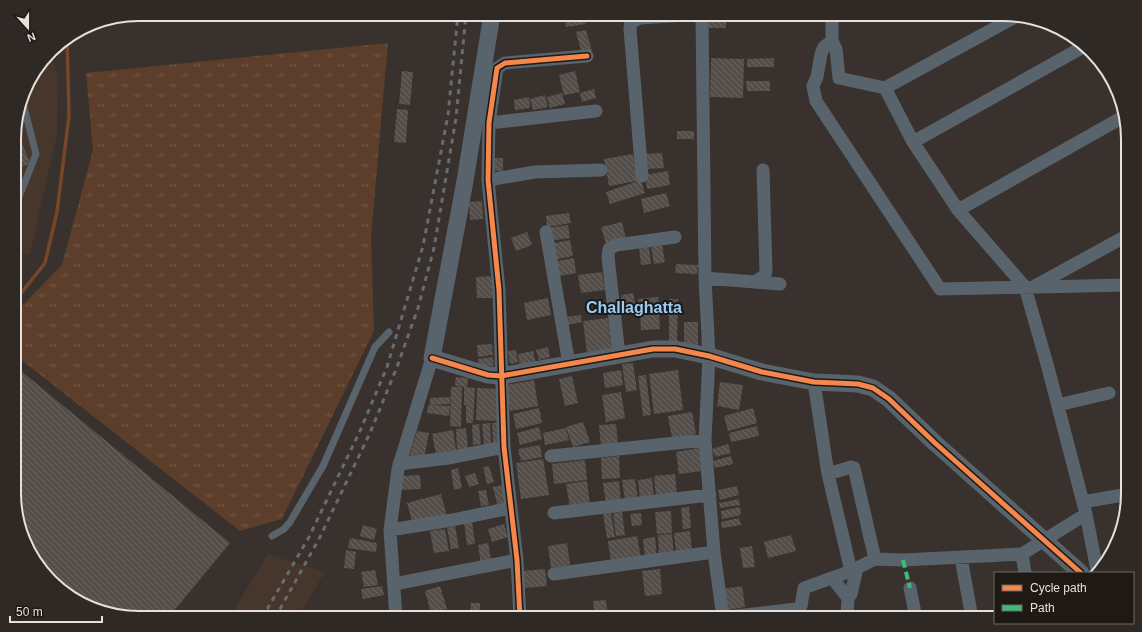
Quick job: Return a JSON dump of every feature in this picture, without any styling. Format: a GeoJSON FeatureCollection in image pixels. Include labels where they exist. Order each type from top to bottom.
{"type":"FeatureCollection","features":[{"type":"Feature","properties":{"kind":"street"},"geometry":{"type":"LineString","coordinates":[[396,611],[390,530],[399,464],[432,358],[465,182],[491,21]]}},
{"type":"Feature","properties":{"kind":"street"},"geometry":{"type":"LineString","coordinates":[[634,21],[632,22],[630,29],[642,176]]}},
{"type":"Feature","properties":{"kind":"street"},"geometry":{"type":"LineString","coordinates":[[702,21],[705,278],[709,356],[705,440],[714,552],[722,611]]}},
{"type":"Feature","properties":{"kind":"street"},"geometry":{"type":"LineString","coordinates":[[832,21],[832,41],[836,49],[839,78]]}},
{"type":"Feature","properties":{"kind":"street"},"geometry":{"type":"LineString","coordinates":[[817,77],[839,78],[886,88],[1007,21]]}},
{"type":"Feature","properties":{"kind":"street"},"geometry":{"type":"LineString","coordinates":[[832,41],[824,47],[821,54],[817,77],[813,86],[816,101],[940,289],[1121,285]]}},
{"type":"Feature","properties":{"kind":"street"},"geometry":{"type":"LineString","coordinates":[[913,142],[1079,49]]}},
{"type":"Feature","properties":{"kind":"street"},"geometry":{"type":"LineString","coordinates":[[520,611],[517,560],[504,447],[499,290],[488,180],[489,123],[497,68],[505,63],[587,56]]}},
{"type":"Feature","properties":{"kind":"street"},"geometry":{"type":"LineString","coordinates":[[886,88],[913,142],[958,210],[1029,287],[1085,508],[1096,566]]}},
{"type":"Feature","properties":{"kind":"street"},"geometry":{"type":"LineString","coordinates":[[489,123],[596,111]]}},
{"type":"Feature","properties":{"kind":"street"},"geometry":{"type":"LineString","coordinates":[[958,210],[1119,119]]}},
{"type":"Feature","properties":{"kind":"street"},"geometry":{"type":"LineString","coordinates":[[488,180],[535,172],[600,170]]}},
{"type":"Feature","properties":{"kind":"street"},"geometry":{"type":"LineString","coordinates":[[755,282],[765,274],[766,271],[763,170]]}},
{"type":"Feature","properties":{"kind":"street"},"geometry":{"type":"LineString","coordinates":[[546,232],[569,364]]}},
{"type":"Feature","properties":{"kind":"street"},"geometry":{"type":"LineString","coordinates":[[619,355],[608,257],[609,249],[616,245],[675,237]]}},
{"type":"Feature","properties":{"kind":"street"},"geometry":{"type":"LineString","coordinates":[[1029,287],[1121,239]]}},
{"type":"Feature","properties":{"kind":"street"},"geometry":{"type":"LineString","coordinates":[[705,278],[780,284]]}},
{"type":"Feature","properties":{"kind":"street"},"geometry":{"type":"LineString","coordinates":[[432,358],[488,375],[501,376],[663,348],[709,356],[762,372],[814,382],[858,384],[873,388],[880,392],[1080,572]]}},
{"type":"Feature","properties":{"kind":"street"},"geometry":{"type":"LineString","coordinates":[[814,382],[828,474],[854,569],[851,594],[848,598],[847,611]]}},
{"type":"Feature","properties":{"kind":"street"},"geometry":{"type":"LineString","coordinates":[[1058,405],[1109,393]]}},
{"type":"Feature","properties":{"kind":"street"},"geometry":{"type":"LineString","coordinates":[[551,456],[705,440]]}},
{"type":"Feature","properties":{"kind":"street"},"geometry":{"type":"LineString","coordinates":[[399,464],[448,458],[504,447]]}},
{"type":"Feature","properties":{"kind":"street"},"geometry":{"type":"LineString","coordinates":[[828,474],[851,467],[854,468],[875,559]]}},
{"type":"Feature","properties":{"kind":"street"},"geometry":{"type":"LineString","coordinates":[[554,513],[710,495]]}},
{"type":"Feature","properties":{"kind":"street"},"geometry":{"type":"LineString","coordinates":[[780,611],[796,609],[801,606],[804,588],[832,578],[875,559],[903,560],[1022,554],[1045,540],[1085,508],[1121,496]]}},
{"type":"Feature","properties":{"kind":"street"},"geometry":{"type":"LineString","coordinates":[[390,530],[452,520],[511,508]]}},
{"type":"Feature","properties":{"kind":"street"},"geometry":{"type":"LineString","coordinates":[[554,574],[714,552]]}},
{"type":"Feature","properties":{"kind":"street"},"geometry":{"type":"LineString","coordinates":[[1022,554],[1025,572]]}},
{"type":"Feature","properties":{"kind":"street"},"geometry":{"type":"LineString","coordinates":[[961,558],[971,611]]}},
{"type":"Feature","properties":{"kind":"street"},"geometry":{"type":"LineString","coordinates":[[394,584],[517,560]]}},
{"type":"Feature","properties":{"kind":"street"},"geometry":{"type":"LineString","coordinates":[[832,578],[848,598]]}},
{"type":"Feature","properties":{"kind":"street"},"geometry":{"type":"LineString","coordinates":[[910,588],[915,611]]}},
{"type":"Feature","properties":{"kind":"lane"},"geometry":{"type":"LineString","coordinates":[[21,192],[36,154],[25,110]]}},
{"type":"Feature","properties":{"kind":"lane"},"geometry":{"type":"LineString","coordinates":[[272,536],[284,529],[290,522],[323,466],[369,359],[375,347],[389,332]]}},
{"type":"Feature","properties":{"kind":"shaded area"},"geometry":{"type":"Polygon","coordinates":[[[53,58],[58,78],[57,134],[30,255],[21,253],[22,124],[27,101],[33,87],[45,67],[53,58]]]}},
{"type":"Feature","properties":{"kind":"shaded area"},"geometry":{"type":"Polygon","coordinates":[[[268,554],[325,572],[301,611],[233,611],[268,554]]]}},
{"type":"Feature","properties":{"kind":"green space"},"geometry":{"type":"Polygon","coordinates":[[[388,43],[371,237],[374,331],[282,519],[240,531],[21,360],[21,307],[62,265],[93,150],[86,73],[388,43]]]}},
{"type":"Feature","properties":{"kind":"building"},"geometry":{"type":"Polygon","coordinates":[[[565,21],[585,21],[586,24],[566,27],[565,21]]]}},
{"type":"Feature","properties":{"kind":"building"},"geometry":{"type":"Polygon","coordinates":[[[708,21],[726,21],[726,28],[708,28],[708,21]]]}},
{"type":"Feature","properties":{"kind":"building"},"geometry":{"type":"Polygon","coordinates":[[[586,30],[592,51],[582,54],[576,32],[586,30]]]}},
{"type":"Feature","properties":{"kind":"building"},"geometry":{"type":"Polygon","coordinates":[[[711,58],[744,59],[743,98],[710,97],[711,58]]]}},
{"type":"Feature","properties":{"kind":"building"},"geometry":{"type":"Polygon","coordinates":[[[774,58],[774,67],[747,67],[747,59],[774,58]]]}},
{"type":"Feature","properties":{"kind":"building"},"geometry":{"type":"Polygon","coordinates":[[[402,71],[413,72],[410,105],[399,104],[402,71]]]}},
{"type":"Feature","properties":{"kind":"building"},"geometry":{"type":"Polygon","coordinates":[[[575,71],[580,92],[564,95],[559,75],[575,71]]]}},
{"type":"Feature","properties":{"kind":"building"},"geometry":{"type":"Polygon","coordinates":[[[746,81],[770,81],[770,91],[747,91],[746,81]]]}},
{"type":"Feature","properties":{"kind":"building"},"geometry":{"type":"Polygon","coordinates":[[[594,89],[596,98],[582,102],[580,93],[594,89]]]}},
{"type":"Feature","properties":{"kind":"building"},"geometry":{"type":"Polygon","coordinates":[[[562,93],[565,104],[550,108],[547,97],[562,93]]]}},
{"type":"Feature","properties":{"kind":"building"},"geometry":{"type":"Polygon","coordinates":[[[545,95],[548,107],[533,110],[530,99],[545,95]]]}},
{"type":"Feature","properties":{"kind":"building"},"geometry":{"type":"Polygon","coordinates":[[[529,97],[530,108],[515,110],[514,100],[529,97]]]}},
{"type":"Feature","properties":{"kind":"building"},"geometry":{"type":"Polygon","coordinates":[[[397,109],[408,110],[406,143],[394,142],[397,109]]]}},
{"type":"Feature","properties":{"kind":"building"},"geometry":{"type":"Polygon","coordinates":[[[677,131],[694,131],[694,139],[677,139],[677,131]]]}},
{"type":"Feature","properties":{"kind":"building"},"geometry":{"type":"Polygon","coordinates":[[[21,140],[30,164],[21,167],[21,140]]]}},
{"type":"Feature","properties":{"kind":"building"},"geometry":{"type":"Polygon","coordinates":[[[662,153],[664,168],[645,169],[644,154],[662,153]]]}},
{"type":"Feature","properties":{"kind":"building"},"geometry":{"type":"Polygon","coordinates":[[[633,154],[637,181],[609,186],[604,159],[633,154]]]}},
{"type":"Feature","properties":{"kind":"building"},"geometry":{"type":"Polygon","coordinates":[[[492,158],[503,158],[503,171],[492,171],[492,158]]]}},
{"type":"Feature","properties":{"kind":"building"},"geometry":{"type":"Polygon","coordinates":[[[668,171],[670,185],[647,189],[645,175],[668,171]]]}},
{"type":"Feature","properties":{"kind":"building"},"geometry":{"type":"Polygon","coordinates":[[[641,180],[645,193],[610,204],[606,192],[641,180]]]}},
{"type":"Feature","properties":{"kind":"building"},"geometry":{"type":"Polygon","coordinates":[[[666,193],[670,206],[644,213],[641,199],[666,193]]]}},
{"type":"Feature","properties":{"kind":"building"},"geometry":{"type":"Polygon","coordinates":[[[482,201],[483,219],[470,220],[469,202],[482,201]]]}},
{"type":"Feature","properties":{"kind":"building"},"geometry":{"type":"Polygon","coordinates":[[[569,213],[571,223],[547,227],[546,216],[569,213]]]}},
{"type":"Feature","properties":{"kind":"building"},"geometry":{"type":"Polygon","coordinates":[[[622,222],[626,239],[606,244],[601,227],[622,222]]]}},
{"type":"Feature","properties":{"kind":"building"},"geometry":{"type":"Polygon","coordinates":[[[568,225],[570,238],[549,241],[547,228],[568,225]]]}},
{"type":"Feature","properties":{"kind":"building"},"geometry":{"type":"Polygon","coordinates":[[[527,232],[532,245],[516,251],[511,238],[527,232]]]}},
{"type":"Feature","properties":{"kind":"building"},"geometry":{"type":"Polygon","coordinates":[[[570,240],[573,256],[552,260],[549,244],[570,240]]]}},
{"type":"Feature","properties":{"kind":"building"},"geometry":{"type":"Polygon","coordinates":[[[662,245],[665,262],[654,264],[651,247],[662,245]]]}},
{"type":"Feature","properties":{"kind":"building"},"geometry":{"type":"Polygon","coordinates":[[[649,246],[651,264],[641,265],[639,247],[649,246]]]}},
{"type":"Feature","properties":{"kind":"building"},"geometry":{"type":"Polygon","coordinates":[[[574,258],[576,273],[554,277],[551,262],[574,258]]]}},
{"type":"Feature","properties":{"kind":"building"},"geometry":{"type":"Polygon","coordinates":[[[676,264],[698,265],[697,274],[675,273],[676,264]]]}},
{"type":"Feature","properties":{"kind":"building"},"geometry":{"type":"Polygon","coordinates":[[[602,272],[605,290],[581,293],[578,275],[602,272]]]}},
{"type":"Feature","properties":{"kind":"building"},"geometry":{"type":"Polygon","coordinates":[[[493,276],[493,298],[477,298],[476,277],[493,276]]]}},
{"type":"Feature","properties":{"kind":"building"},"geometry":{"type":"Polygon","coordinates":[[[633,293],[636,307],[624,310],[621,295],[633,293]]]}},
{"type":"Feature","properties":{"kind":"building"},"geometry":{"type":"Polygon","coordinates":[[[658,297],[660,312],[639,314],[638,299],[658,297]]]}},
{"type":"Feature","properties":{"kind":"building"},"geometry":{"type":"Polygon","coordinates":[[[548,298],[551,315],[527,320],[524,303],[548,298]]]}},
{"type":"Feature","properties":{"kind":"building"},"geometry":{"type":"Polygon","coordinates":[[[669,299],[678,299],[677,345],[669,345],[669,299]]]}},
{"type":"Feature","properties":{"kind":"building"},"geometry":{"type":"Polygon","coordinates":[[[659,314],[660,329],[641,330],[640,315],[659,314]]]}},
{"type":"Feature","properties":{"kind":"building"},"geometry":{"type":"Polygon","coordinates":[[[581,315],[582,322],[567,325],[566,317],[581,315]]]}},
{"type":"Feature","properties":{"kind":"building"},"geometry":{"type":"Polygon","coordinates":[[[608,318],[612,351],[587,353],[583,321],[608,318]]]}},
{"type":"Feature","properties":{"kind":"building"},"geometry":{"type":"Polygon","coordinates":[[[684,322],[698,322],[698,347],[684,347],[684,322]]]}},
{"type":"Feature","properties":{"kind":"building"},"geometry":{"type":"Polygon","coordinates":[[[492,344],[493,355],[478,357],[477,345],[492,344]]]}},
{"type":"Feature","properties":{"kind":"building"},"geometry":{"type":"Polygon","coordinates":[[[548,347],[550,357],[539,360],[536,350],[548,347]]]}},
{"type":"Feature","properties":{"kind":"building"},"geometry":{"type":"Polygon","coordinates":[[[516,350],[518,362],[510,364],[508,351],[516,350]]]}},
{"type":"Feature","properties":{"kind":"building"},"geometry":{"type":"Polygon","coordinates":[[[533,351],[536,364],[520,367],[518,354],[533,351]]]}},
{"type":"Feature","properties":{"kind":"building"},"geometry":{"type":"Polygon","coordinates":[[[493,357],[494,366],[478,367],[478,359],[493,357]]]}},
{"type":"Feature","properties":{"kind":"building"},"geometry":{"type":"Polygon","coordinates":[[[633,363],[637,390],[626,392],[622,364],[633,363]]]}},
{"type":"Feature","properties":{"kind":"building"},"geometry":{"type":"Polygon","coordinates":[[[621,370],[623,385],[605,388],[603,373],[621,370]]]}},
{"type":"Feature","properties":{"kind":"building"},"geometry":{"type":"Polygon","coordinates":[[[678,370],[683,410],[654,414],[649,374],[678,370]]]}},
{"type":"Feature","properties":{"kind":"building"},"geometry":{"type":"Polygon","coordinates":[[[21,371],[230,543],[174,611],[139,611],[108,607],[94,602],[67,587],[50,571],[41,559],[30,538],[25,524],[21,493],[21,371]]]}},
{"type":"Feature","properties":{"kind":"building"},"geometry":{"type":"Polygon","coordinates":[[[646,375],[651,415],[643,416],[638,376],[646,375]]]}},
{"type":"Feature","properties":{"kind":"building"},"geometry":{"type":"Polygon","coordinates":[[[572,376],[578,403],[565,406],[559,379],[572,376]]]}},
{"type":"Feature","properties":{"kind":"building"},"geometry":{"type":"Polygon","coordinates":[[[456,377],[468,378],[467,387],[455,386],[456,377]]]}},
{"type":"Feature","properties":{"kind":"building"},"geometry":{"type":"Polygon","coordinates":[[[534,380],[538,406],[510,411],[506,385],[534,380]]]}},
{"type":"Feature","properties":{"kind":"building"},"geometry":{"type":"Polygon","coordinates":[[[720,382],[743,385],[739,410],[717,406],[720,382]]]}},
{"type":"Feature","properties":{"kind":"building"},"geometry":{"type":"Polygon","coordinates":[[[451,387],[462,387],[461,427],[450,426],[451,387]]]}},
{"type":"Feature","properties":{"kind":"building"},"geometry":{"type":"Polygon","coordinates":[[[464,387],[475,388],[473,423],[466,423],[464,387]]]}},
{"type":"Feature","properties":{"kind":"building"},"geometry":{"type":"Polygon","coordinates":[[[477,388],[500,389],[499,421],[476,420],[477,388]]]}},
{"type":"Feature","properties":{"kind":"building"},"geometry":{"type":"Polygon","coordinates":[[[621,392],[625,418],[606,422],[602,395],[621,392]]]}},
{"type":"Feature","properties":{"kind":"building"},"geometry":{"type":"Polygon","coordinates":[[[450,397],[450,404],[430,405],[430,398],[450,397]]]}},
{"type":"Feature","properties":{"kind":"building"},"geometry":{"type":"Polygon","coordinates":[[[428,405],[450,406],[449,416],[427,413],[428,405]]]}},
{"type":"Feature","properties":{"kind":"building"},"geometry":{"type":"Polygon","coordinates":[[[539,408],[542,423],[516,429],[513,414],[539,408]]]}},
{"type":"Feature","properties":{"kind":"building"},"geometry":{"type":"Polygon","coordinates":[[[753,408],[757,423],[728,431],[724,416],[753,408]]]}},
{"type":"Feature","properties":{"kind":"building"},"geometry":{"type":"Polygon","coordinates":[[[692,412],[696,434],[672,438],[668,416],[692,412]]]}},
{"type":"Feature","properties":{"kind":"building"},"geometry":{"type":"Polygon","coordinates":[[[499,422],[501,442],[493,443],[492,423],[499,422]]]}},
{"type":"Feature","properties":{"kind":"building"},"geometry":{"type":"Polygon","coordinates":[[[583,422],[590,442],[573,447],[566,427],[583,422]]]}},
{"type":"Feature","properties":{"kind":"building"},"geometry":{"type":"Polygon","coordinates":[[[490,423],[491,443],[484,444],[482,424],[490,423]]]}},
{"type":"Feature","properties":{"kind":"building"},"geometry":{"type":"Polygon","coordinates":[[[479,424],[481,444],[473,445],[472,425],[479,424]]]}},
{"type":"Feature","properties":{"kind":"building"},"geometry":{"type":"Polygon","coordinates":[[[616,424],[618,444],[601,446],[599,425],[616,424]]]}},
{"type":"Feature","properties":{"kind":"building"},"geometry":{"type":"Polygon","coordinates":[[[757,426],[759,436],[731,442],[729,433],[757,426]]]}},
{"type":"Feature","properties":{"kind":"building"},"geometry":{"type":"Polygon","coordinates":[[[539,427],[542,439],[520,445],[517,433],[539,427]]]}},
{"type":"Feature","properties":{"kind":"building"},"geometry":{"type":"Polygon","coordinates":[[[466,428],[468,448],[457,449],[456,429],[466,428]]]}},
{"type":"Feature","properties":{"kind":"building"},"geometry":{"type":"Polygon","coordinates":[[[566,428],[569,440],[545,445],[543,433],[566,428]]]}},
{"type":"Feature","properties":{"kind":"building"},"geometry":{"type":"Polygon","coordinates":[[[453,430],[456,450],[436,454],[432,434],[453,430]]]}},
{"type":"Feature","properties":{"kind":"building"},"geometry":{"type":"Polygon","coordinates":[[[417,431],[429,433],[424,459],[408,461],[417,431]]]}},
{"type":"Feature","properties":{"kind":"building"},"geometry":{"type":"Polygon","coordinates":[[[728,444],[731,453],[715,457],[712,449],[728,444]]]}},
{"type":"Feature","properties":{"kind":"building"},"geometry":{"type":"Polygon","coordinates":[[[540,445],[542,457],[521,461],[518,449],[540,445]]]}},
{"type":"Feature","properties":{"kind":"building"},"geometry":{"type":"Polygon","coordinates":[[[699,448],[702,471],[679,474],[676,452],[699,448]]]}},
{"type":"Feature","properties":{"kind":"building"},"geometry":{"type":"Polygon","coordinates":[[[619,456],[620,478],[602,479],[601,458],[619,456]]]}},
{"type":"Feature","properties":{"kind":"building"},"geometry":{"type":"Polygon","coordinates":[[[731,456],[733,464],[715,468],[713,461],[731,456]]]}},
{"type":"Feature","properties":{"kind":"building"},"geometry":{"type":"Polygon","coordinates":[[[543,459],[549,495],[521,499],[516,463],[543,459]]]}},
{"type":"Feature","properties":{"kind":"building"},"geometry":{"type":"Polygon","coordinates":[[[585,460],[587,480],[554,484],[552,464],[585,460]]]}},
{"type":"Feature","properties":{"kind":"building"},"geometry":{"type":"Polygon","coordinates":[[[489,466],[494,482],[487,484],[483,467],[489,466]]]}},
{"type":"Feature","properties":{"kind":"building"},"geometry":{"type":"Polygon","coordinates":[[[458,468],[462,488],[454,490],[451,470],[458,468]]]}},
{"type":"Feature","properties":{"kind":"building"},"geometry":{"type":"Polygon","coordinates":[[[475,473],[479,484],[469,487],[465,476],[475,473]]]}},
{"type":"Feature","properties":{"kind":"building"},"geometry":{"type":"Polygon","coordinates":[[[675,474],[677,495],[656,497],[654,476],[675,474]]]}},
{"type":"Feature","properties":{"kind":"building"},"geometry":{"type":"Polygon","coordinates":[[[420,475],[421,489],[400,490],[398,476],[420,475]]]}},
{"type":"Feature","properties":{"kind":"building"},"geometry":{"type":"Polygon","coordinates":[[[652,478],[654,498],[640,499],[638,480],[652,478]]]}},
{"type":"Feature","properties":{"kind":"building"},"geometry":{"type":"Polygon","coordinates":[[[635,479],[638,499],[625,501],[622,480],[635,479]]]}},
{"type":"Feature","properties":{"kind":"building"},"geometry":{"type":"Polygon","coordinates":[[[587,481],[590,505],[570,508],[566,484],[587,481]]]}},
{"type":"Feature","properties":{"kind":"building"},"geometry":{"type":"Polygon","coordinates":[[[619,481],[621,501],[606,503],[603,483],[619,481]]]}},
{"type":"Feature","properties":{"kind":"building"},"geometry":{"type":"Polygon","coordinates":[[[503,485],[507,506],[498,508],[493,487],[503,485]]]}},
{"type":"Feature","properties":{"kind":"building"},"geometry":{"type":"Polygon","coordinates":[[[737,486],[739,495],[720,500],[718,490],[737,486]]]}},
{"type":"Feature","properties":{"kind":"building"},"geometry":{"type":"Polygon","coordinates":[[[486,490],[489,505],[481,506],[478,491],[486,490]]]}},
{"type":"Feature","properties":{"kind":"building"},"geometry":{"type":"Polygon","coordinates":[[[441,494],[447,517],[413,525],[407,503],[441,494]]]}},
{"type":"Feature","properties":{"kind":"building"},"geometry":{"type":"Polygon","coordinates":[[[739,499],[740,505],[720,508],[719,503],[739,499]]]}},
{"type":"Feature","properties":{"kind":"building"},"geometry":{"type":"Polygon","coordinates":[[[689,507],[691,528],[683,529],[681,508],[689,507]]]}},
{"type":"Feature","properties":{"kind":"building"},"geometry":{"type":"Polygon","coordinates":[[[740,507],[741,515],[722,519],[721,511],[740,507]]]}},
{"type":"Feature","properties":{"kind":"building"},"geometry":{"type":"Polygon","coordinates":[[[671,511],[672,533],[657,534],[655,512],[671,511]]]}},
{"type":"Feature","properties":{"kind":"building"},"geometry":{"type":"Polygon","coordinates":[[[622,512],[625,535],[616,536],[613,513],[622,512]]]}},
{"type":"Feature","properties":{"kind":"building"},"geometry":{"type":"Polygon","coordinates":[[[611,513],[615,537],[607,538],[603,514],[611,513]]]}},
{"type":"Feature","properties":{"kind":"building"},"geometry":{"type":"Polygon","coordinates":[[[641,513],[642,525],[632,526],[630,514],[641,513]]]}},
{"type":"Feature","properties":{"kind":"building"},"geometry":{"type":"Polygon","coordinates":[[[739,518],[741,525],[722,528],[721,522],[739,518]]]}},
{"type":"Feature","properties":{"kind":"building"},"geometry":{"type":"Polygon","coordinates":[[[472,521],[475,544],[467,545],[464,522],[472,521]]]}},
{"type":"Feature","properties":{"kind":"building"},"geometry":{"type":"Polygon","coordinates":[[[504,524],[508,537],[492,542],[488,529],[504,524]]]}},
{"type":"Feature","properties":{"kind":"building"},"geometry":{"type":"Polygon","coordinates":[[[363,525],[377,529],[374,540],[360,536],[363,525]]]}},
{"type":"Feature","properties":{"kind":"building"},"geometry":{"type":"Polygon","coordinates":[[[455,526],[459,548],[451,549],[447,528],[455,526]]]}},
{"type":"Feature","properties":{"kind":"building"},"geometry":{"type":"Polygon","coordinates":[[[445,529],[449,551],[434,553],[430,531],[445,529]]]}},
{"type":"Feature","properties":{"kind":"building"},"geometry":{"type":"Polygon","coordinates":[[[690,531],[692,552],[676,553],[674,533],[690,531]]]}},
{"type":"Feature","properties":{"kind":"building"},"geometry":{"type":"Polygon","coordinates":[[[672,534],[674,555],[659,556],[658,535],[672,534]]]}},
{"type":"Feature","properties":{"kind":"building"},"geometry":{"type":"Polygon","coordinates":[[[791,535],[796,551],[768,558],[764,542],[791,535]]]}},
{"type":"Feature","properties":{"kind":"building"},"geometry":{"type":"Polygon","coordinates":[[[637,536],[641,558],[611,563],[608,541],[637,536]]]}},
{"type":"Feature","properties":{"kind":"building"},"geometry":{"type":"Polygon","coordinates":[[[655,537],[657,557],[645,558],[643,539],[655,537]]]}},
{"type":"Feature","properties":{"kind":"building"},"geometry":{"type":"Polygon","coordinates":[[[350,538],[377,543],[376,552],[348,548],[350,538]]]}},
{"type":"Feature","properties":{"kind":"building"},"geometry":{"type":"Polygon","coordinates":[[[488,543],[492,564],[481,565],[478,545],[488,543]]]}},
{"type":"Feature","properties":{"kind":"building"},"geometry":{"type":"Polygon","coordinates":[[[567,543],[570,565],[551,568],[548,546],[567,543]]]}},
{"type":"Feature","properties":{"kind":"building"},"geometry":{"type":"Polygon","coordinates":[[[752,546],[755,567],[743,568],[740,548],[752,546]]]}},
{"type":"Feature","properties":{"kind":"building"},"geometry":{"type":"Polygon","coordinates":[[[346,550],[356,552],[354,569],[344,568],[346,550]]]}},
{"type":"Feature","properties":{"kind":"building"},"geometry":{"type":"Polygon","coordinates":[[[545,569],[547,586],[523,588],[522,571],[545,569]]]}},
{"type":"Feature","properties":{"kind":"building"},"geometry":{"type":"Polygon","coordinates":[[[660,569],[662,594],[645,596],[642,571],[660,569]]]}},
{"type":"Feature","properties":{"kind":"building"},"geometry":{"type":"Polygon","coordinates":[[[375,570],[378,585],[364,587],[361,572],[375,570]]]}},
{"type":"Feature","properties":{"kind":"building"},"geometry":{"type":"Polygon","coordinates":[[[382,586],[384,595],[363,599],[361,589],[382,586]]]}},
{"type":"Feature","properties":{"kind":"building"},"geometry":{"type":"Polygon","coordinates":[[[440,586],[447,609],[430,611],[425,591],[440,586]]]}},
{"type":"Feature","properties":{"kind":"building"},"geometry":{"type":"Polygon","coordinates":[[[742,586],[745,607],[728,610],[724,589],[742,586]]]}},
{"type":"Feature","properties":{"kind":"building"},"geometry":{"type":"Polygon","coordinates":[[[606,600],[607,611],[594,611],[593,601],[606,600]]]}},
{"type":"Feature","properties":{"kind":"building"},"geometry":{"type":"Polygon","coordinates":[[[471,603],[480,603],[480,611],[470,611],[471,603]]]}},
{"type":"Feature","properties":{"kind":"waterway"},"geometry":{"type":"LineString","coordinates":[[21,293],[45,263],[57,212],[69,116],[67,45]]}},
{"type":"Feature","properties":{"kind":"railway"},"geometry":{"type":"LineString","coordinates":[[266,611],[309,537],[360,431],[387,367],[423,246],[448,115],[457,21]]}},
{"type":"Feature","properties":{"kind":"railway"},"geometry":{"type":"LineString","coordinates":[[279,611],[320,537],[370,433],[397,367],[418,308],[434,248],[456,118],[465,21]]}},
{"type":"Feature","properties":{"kind":"marked path"},"geometry":{"type":"LineString","coordinates":[[903,560],[910,588]]}},
{"type":"Feature","properties":{"kind":"cycle path"},"geometry":{"type":"LineString","coordinates":[[520,611],[517,560],[504,447],[499,290],[488,180],[489,123],[497,68],[505,63],[587,56]]}},
{"type":"Feature","properties":{"kind":"cycle path"},"geometry":{"type":"LineString","coordinates":[[432,358],[488,375],[501,376],[653,349],[675,349],[709,356],[762,372],[814,382],[858,384],[873,388],[889,399],[935,443],[1080,572]]}},
{"type":"Feature","properties":{"kind":"district","name":"Challaghatta"},"geometry":{"type":"Point","coordinates":[634,307]}}]}
